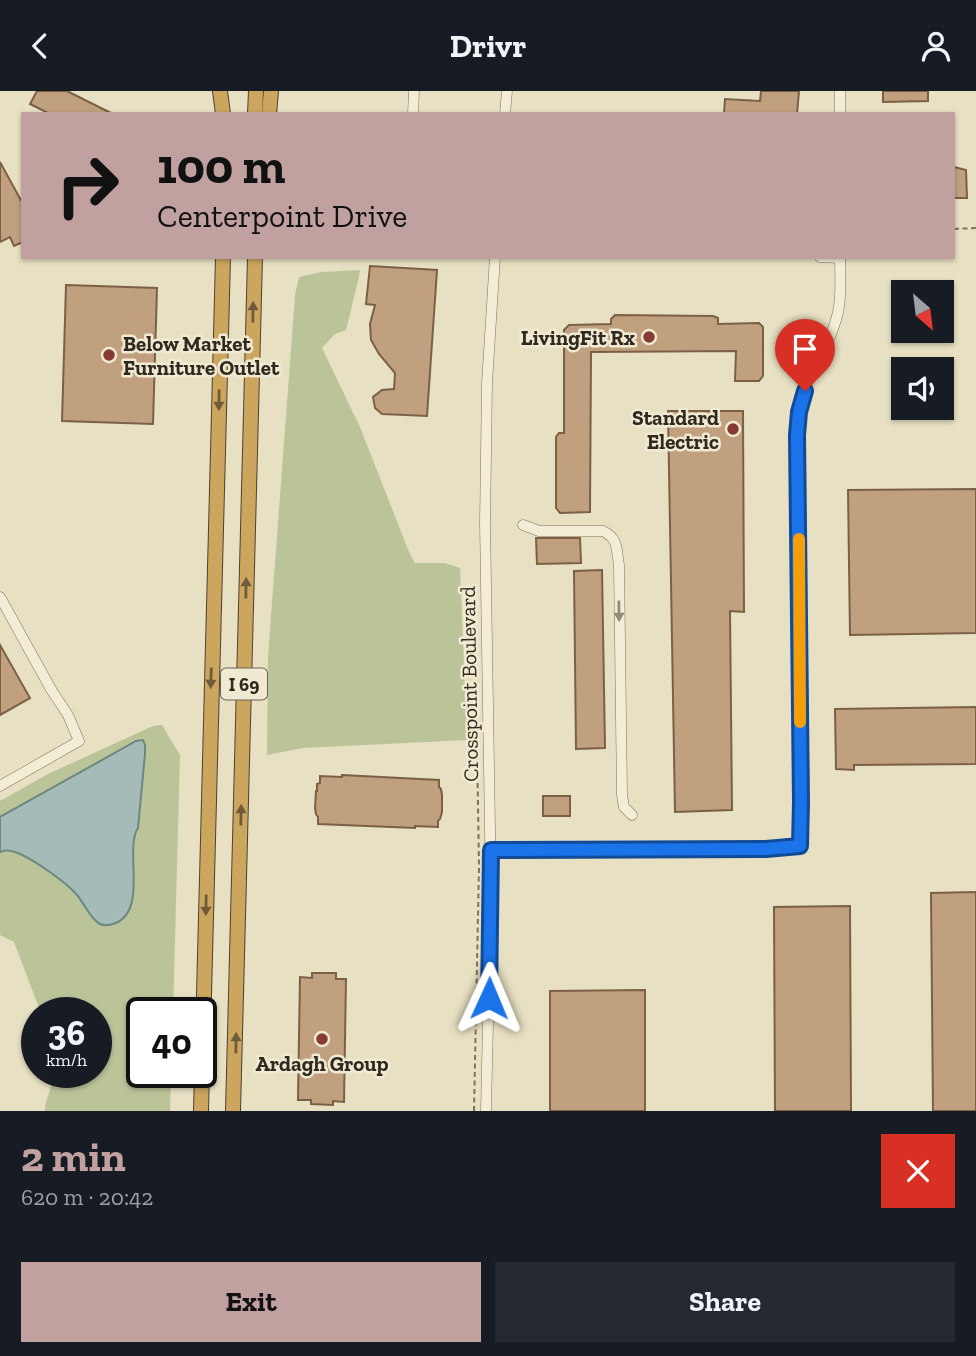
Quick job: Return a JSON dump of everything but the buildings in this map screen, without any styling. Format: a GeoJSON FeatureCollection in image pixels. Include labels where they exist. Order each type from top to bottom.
{"type":"FeatureCollection","features":[{"type":"Feature","properties":{"kind":"highway"},"geometry":{"type":"LineString","coordinates":[[220,91],[224,112]]}},
{"type":"Feature","properties":{"kind":"highway"},"geometry":{"type":"LineString","coordinates":[[224,112],[226,91]]}},
{"type":"Feature","properties":{"kind":"highway"},"geometry":{"type":"LineString","coordinates":[[256,91],[256,112]]}},
{"type":"Feature","properties":{"kind":"highway"},"geometry":{"type":"LineString","coordinates":[[270,112],[271,91]]}},
{"type":"Feature","properties":{"kind":"highway","name":"I 69"},"geometry":{"type":"LineString","coordinates":[[201,1111],[223,259]]}},
{"type":"Feature","properties":{"kind":"highway","name":"I 69"},"geometry":{"type":"LineString","coordinates":[[233,1111],[255,259]]}},
{"type":"Feature","properties":{"kind":"street"},"geometry":{"type":"LineString","coordinates":[[413,112],[414,91]]}},
{"type":"Feature","properties":{"kind":"street"},"geometry":{"type":"LineString","coordinates":[[505,112],[507,91]]}},
{"type":"Feature","properties":{"kind":"street"},"geometry":{"type":"LineString","coordinates":[[840,91],[840,112]]}},
{"type":"Feature","properties":{"kind":"street","name":"Crosspoint Boulevard"},"geometry":{"type":"LineString","coordinates":[[486,1111],[491,850],[485,522],[487,383],[495,259]]}},
{"type":"Feature","properties":{"kind":"street"},"geometry":{"type":"LineString","coordinates":[[491,850],[766,849],[800,846],[797,435],[799,412],[805,391],[839,311],[840,259]]}},
{"type":"Feature","properties":{"kind":"street"},"geometry":{"type":"LineString","coordinates":[[523,524],[539,531],[603,531],[612,535],[616,543],[619,565],[622,795],[624,807],[632,815]]}},
{"type":"Feature","properties":{"kind":"street"},"geometry":{"type":"LineString","coordinates":[[0,597],[51,691],[68,715],[79,741],[0,786]]}},
{"type":"Feature","properties":{"kind":"path"},"geometry":{"type":"LineString","coordinates":[[955,229],[976,228]]}},
{"type":"Feature","properties":{"kind":"path"},"geometry":{"type":"LineString","coordinates":[[474,1111],[479,867],[477,743]]}},
{"type":"Feature","properties":{"kind":"green space"},"geometry":{"type":"Polygon","coordinates":[[[360,270],[346,330],[335,334],[322,348],[360,427],[415,563],[445,563],[460,568],[467,740],[303,748],[267,755],[268,657],[295,295],[299,277],[321,272],[360,270]]]}},
{"type":"Feature","properties":{"kind":"green space"},"geometry":{"type":"Polygon","coordinates":[[[162,725],[180,755],[173,997],[126,997],[126,1088],[171,1088],[170,1111],[45,1111],[50,1088],[112,1088],[112,997],[35,997],[14,942],[0,935],[0,801],[48,774],[153,726],[162,725]]]}},
{"type":"Feature","properties":{"kind":"water"},"geometry":{"type":"Polygon","coordinates":[[[143,740],[145,754],[138,828],[134,838],[131,905],[126,916],[116,923],[102,925],[94,919],[72,889],[46,869],[18,853],[0,852],[0,817],[136,741],[143,740]]]}},
{"type":"Feature","properties":{"kind":"slow traffic"},"geometry":{"type":"LineString","coordinates":[[799,539],[800,722]]}},
{"type":"Feature","properties":{"kind":"place","name":"LivingFit Rx"},"geometry":{"type":"Point","coordinates":[649,337]}},
{"type":"Feature","properties":{"kind":"place","name":"Below Market Furniture Outlet"},"geometry":{"type":"Point","coordinates":[109,355]}},
{"type":"Feature","properties":{"kind":"place","name":"Standard Electric"},"geometry":{"type":"Point","coordinates":[733,429]}},
{"type":"Feature","properties":{"kind":"place","name":"Ardagh Group"},"geometry":{"type":"Point","coordinates":[322,1039]}},
{"type":"Feature","properties":{"kind":"route"},"geometry":{"type":"LineString","coordinates":[[489,998],[491,850],[766,849],[800,846],[797,435],[799,412],[805,391]]}}]}
